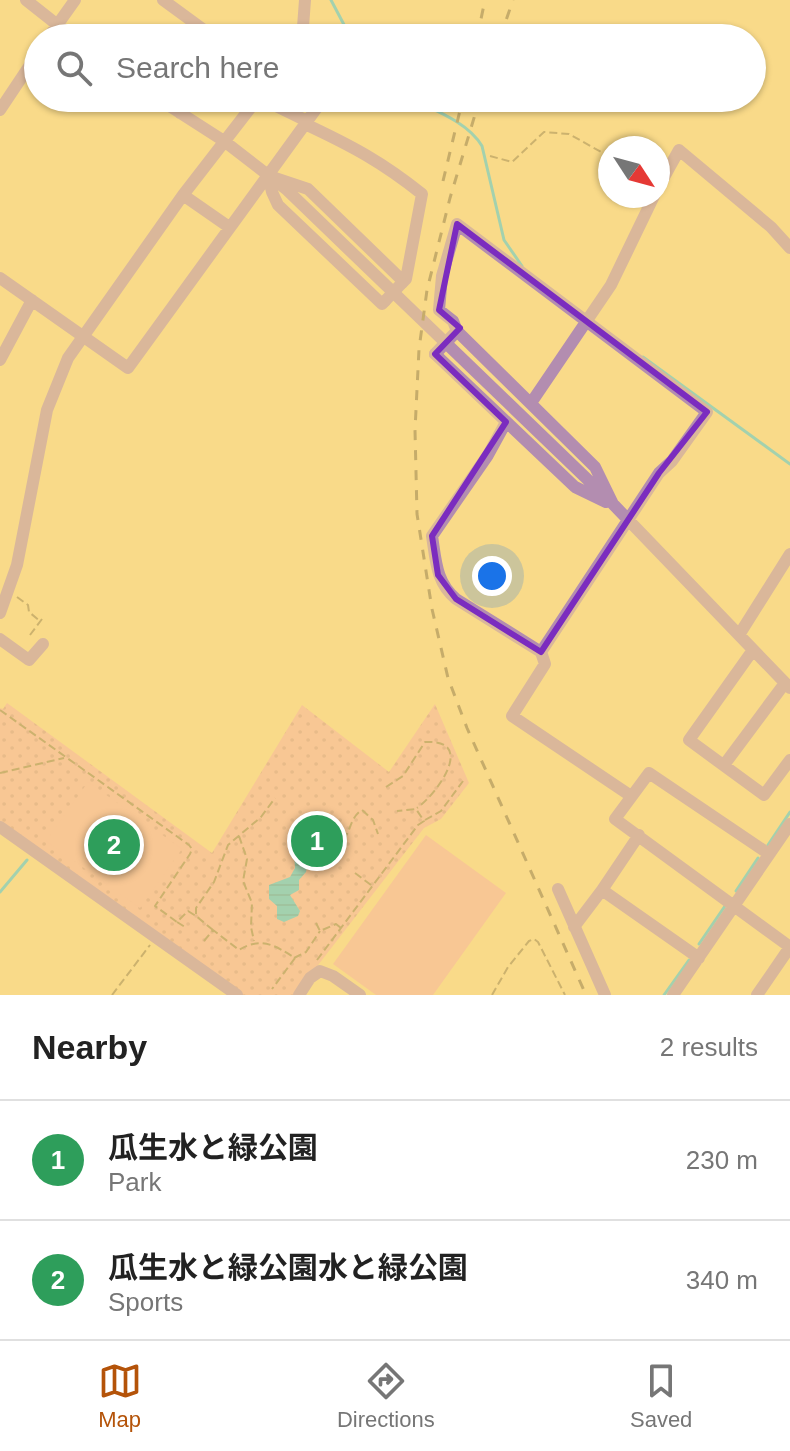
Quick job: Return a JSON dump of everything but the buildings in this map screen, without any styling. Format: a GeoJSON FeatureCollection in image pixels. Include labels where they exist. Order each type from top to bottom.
{"type":"FeatureCollection","features":[{"type":"Feature","properties":{"kind":"street"},"geometry":{"type":"LineString","coordinates":[[26,0],[57,24],[75,0]]}},
{"type":"Feature","properties":{"kind":"street"},"geometry":{"type":"LineString","coordinates":[[303,24],[305,0]]}},
{"type":"Feature","properties":{"kind":"street"},"geometry":{"type":"LineString","coordinates":[[167,1],[197,24]]}},
{"type":"Feature","properties":{"kind":"street"},"geometry":{"type":"LineString","coordinates":[[0,110],[24,74]]}},
{"type":"Feature","properties":{"kind":"street"},"geometry":{"type":"LineString","coordinates":[[0,613],[9,591],[25,525],[47,410],[60,374],[82,335],[248,112]]}},
{"type":"Feature","properties":{"kind":"street"},"geometry":{"type":"LineString","coordinates":[[270,176],[278,205],[382,304],[402,282],[422,194],[386,165],[285,112]]}},
{"type":"Feature","properties":{"kind":"street"},"geometry":{"type":"LineString","coordinates":[[0,278],[128,368],[314,112]]}},
{"type":"Feature","properties":{"kind":"street"},"geometry":{"type":"LineString","coordinates":[[180,113],[270,176],[613,504],[788,685],[724,765]]}},
{"type":"Feature","properties":{"kind":"street"},"geometry":{"type":"LineString","coordinates":[[670,166],[679,150],[771,227],[790,248]]}},
{"type":"Feature","properties":{"kind":"street"},"geometry":{"type":"LineString","coordinates":[[270,176],[308,189],[402,282]]}},
{"type":"Feature","properties":{"kind":"street"},"geometry":{"type":"LineString","coordinates":[[183,195],[229,227]]}},
{"type":"Feature","properties":{"kind":"street"},"geometry":{"type":"LineString","coordinates":[[531,403],[611,285],[648,208]]}},
{"type":"Feature","properties":{"kind":"street"},"geometry":{"type":"LineString","coordinates":[[541,652],[659,473],[672,461],[707,412],[457,224],[442,276],[439,310],[595,467],[609,490],[613,504]]}},
{"type":"Feature","properties":{"kind":"street"},"geometry":{"type":"LineString","coordinates":[[0,360],[32,300]]}},
{"type":"Feature","properties":{"kind":"street"},"geometry":{"type":"LineString","coordinates":[[457,331],[435,354],[575,487],[613,504]]}},
{"type":"Feature","properties":{"kind":"street"},"geometry":{"type":"LineString","coordinates":[[506,422],[488,455],[432,536],[438,575],[445,589],[456,599],[541,652],[545,664],[512,716],[631,796]]}},
{"type":"Feature","properties":{"kind":"street"},"geometry":{"type":"LineString","coordinates":[[739,635],[790,554]]}},
{"type":"Feature","properties":{"kind":"street"},"geometry":{"type":"LineString","coordinates":[[0,639],[29,660],[43,644]]}},
{"type":"Feature","properties":{"kind":"street"},"geometry":{"type":"LineString","coordinates":[[753,650],[689,740],[764,795],[790,760]]}},
{"type":"Feature","properties":{"kind":"street"},"geometry":{"type":"LineString","coordinates":[[757,995],[790,947],[615,819],[649,773],[769,854]]}},
{"type":"Feature","properties":{"kind":"street"},"geometry":{"type":"LineString","coordinates":[[673,995],[790,824]]}},
{"type":"Feature","properties":{"kind":"street"},"geometry":{"type":"LineString","coordinates":[[0,827],[237,995]]}},
{"type":"Feature","properties":{"kind":"street"},"geometry":{"type":"LineString","coordinates":[[574,927],[639,835]]}},
{"type":"Feature","properties":{"kind":"street"},"geometry":{"type":"LineString","coordinates":[[558,889],[605,995]]}},
{"type":"Feature","properties":{"kind":"street"},"geometry":{"type":"LineString","coordinates":[[602,890],[699,958]]}},
{"type":"Feature","properties":{"kind":"street"},"geometry":{"type":"LineString","coordinates":[[299,995],[318,972],[326,972],[360,995]]}},
{"type":"Feature","properties":{"kind":"path"},"geometry":{"type":"LineString","coordinates":[[490,156],[512,162],[544,132],[569,134],[598,150]]}},
{"type":"Feature","properties":{"kind":"path"},"geometry":{"type":"LineString","coordinates":[[9,591],[41,620],[30,635]]}},
{"type":"Feature","properties":{"kind":"path"},"geometry":{"type":"LineString","coordinates":[[0,710],[192,849],[155,903],[157,909],[185,927]]}},
{"type":"Feature","properties":{"kind":"path"},"geometry":{"type":"LineString","coordinates":[[386,787],[403,776],[425,742],[437,741],[445,747],[451,765],[440,786],[416,809],[397,811]]}},
{"type":"Feature","properties":{"kind":"path"},"geometry":{"type":"LineString","coordinates":[[0,773],[65,757]]}},
{"type":"Feature","properties":{"kind":"path"},"geometry":{"type":"LineString","coordinates":[[318,972],[316,962],[418,825],[441,811],[463,781]]}},
{"type":"Feature","properties":{"kind":"path"},"geometry":{"type":"LineString","coordinates":[[199,918],[196,908],[214,882],[228,845],[261,817],[275,798]]}},
{"type":"Feature","properties":{"kind":"path"},"geometry":{"type":"LineString","coordinates":[[416,809],[424,821]]}},
{"type":"Feature","properties":{"kind":"path"},"geometry":{"type":"LineString","coordinates":[[333,846],[347,838],[350,822],[362,810],[373,820],[378,834]]}},
{"type":"Feature","properties":{"kind":"path"},"geometry":{"type":"LineString","coordinates":[[239,835],[247,859],[243,881],[252,903],[251,927],[255,942]]}},
{"type":"Feature","properties":{"kind":"path"},"geometry":{"type":"LineString","coordinates":[[355,873],[372,886]]}},
{"type":"Feature","properties":{"kind":"path"},"geometry":{"type":"LineString","coordinates":[[177,922],[188,911],[239,950],[255,942],[267,942],[295,958]]}},
{"type":"Feature","properties":{"kind":"path"},"geometry":{"type":"LineString","coordinates":[[316,923],[320,931]]}},
{"type":"Feature","properties":{"kind":"path"},"geometry":{"type":"LineString","coordinates":[[272,989],[295,958],[306,952],[320,931],[336,924],[342,929]]}},
{"type":"Feature","properties":{"kind":"path"},"geometry":{"type":"LineString","coordinates":[[204,941],[213,930]]}},
{"type":"Feature","properties":{"kind":"path"},"geometry":{"type":"LineString","coordinates":[[112,995],[156,937]]}},
{"type":"Feature","properties":{"kind":"path"},"geometry":{"type":"LineString","coordinates":[[492,995],[508,967],[534,939],[565,995]]}},
{"type":"Feature","properties":{"kind":"highlighted area"},"geometry":{"type":"Polygon","coordinates":[[[457,224],[707,412],[659,473],[541,652],[456,599],[438,575],[432,536],[506,422],[435,354],[460,328],[439,310],[457,224]]]}},
{"type":"Feature","properties":{"kind":"shaded area"},"geometry":{"type":"Polygon","coordinates":[[[7,703],[212,853],[302,705],[389,772],[435,704],[469,783],[441,819],[424,828],[295,995],[243,995],[0,822],[0,708],[3,709],[7,703]]]}},
{"type":"Feature","properties":{"kind":"shaded area"},"geometry":{"type":"Polygon","coordinates":[[[88,782],[182,849],[140,908],[46,841],[88,782]]]}},
{"type":"Feature","properties":{"kind":"shaded area"},"geometry":{"type":"Polygon","coordinates":[[[426,835],[506,893],[433,995],[376,995],[333,964],[426,835]]]}},
{"type":"Feature","properties":{"kind":"water"},"geometry":{"type":"Polygon","coordinates":[[[300,846],[308,846],[319,854],[323,852],[308,863],[306,872],[299,880],[299,890],[290,895],[300,911],[298,916],[284,922],[277,919],[277,906],[269,899],[269,885],[290,877],[295,868],[294,853],[300,846]]]}},
{"type":"Feature","properties":{"kind":"waterway"},"geometry":{"type":"LineString","coordinates":[[331,0],[344,24]]}},
{"type":"Feature","properties":{"kind":"waterway"},"geometry":{"type":"LineString","coordinates":[[440,112],[468,130],[482,146],[504,240],[522,266]]}},
{"type":"Feature","properties":{"kind":"waterway"},"geometry":{"type":"LineString","coordinates":[[643,357],[790,464]]}},
{"type":"Feature","properties":{"kind":"waterway"},"geometry":{"type":"LineString","coordinates":[[768,845],[790,812]]}},
{"type":"Feature","properties":{"kind":"waterway"},"geometry":{"type":"LineString","coordinates":[[736,891],[758,858]]}},
{"type":"Feature","properties":{"kind":"waterway"},"geometry":{"type":"LineString","coordinates":[[0,892],[27,860]]}},
{"type":"Feature","properties":{"kind":"waterway"},"geometry":{"type":"LineString","coordinates":[[699,944],[725,906]]}},
{"type":"Feature","properties":{"kind":"waterway"},"geometry":{"type":"LineString","coordinates":[[664,995],[689,960]]}},
{"type":"Feature","properties":{"kind":"railway"},"geometry":{"type":"LineString","coordinates":[[480,24],[485,0]]}},
{"type":"Feature","properties":{"kind":"railway"},"geometry":{"type":"LineString","coordinates":[[505,24],[513,0]]}},
{"type":"Feature","properties":{"kind":"railway"},"geometry":{"type":"LineString","coordinates":[[443,181],[460,112]]}},
{"type":"Feature","properties":{"kind":"railway"},"geometry":{"type":"LineString","coordinates":[[476,112],[427,290],[419,349],[415,430],[417,514],[432,609],[448,678],[467,728],[586,995]]}},
{"type":"Feature","properties":{"kind":"place","name":"瓜生水と緑公園"},"geometry":{"type":"Point","coordinates":[317,841]}},
{"type":"Feature","properties":{"kind":"place","name":"瓜生水と緑公園水と緑公園"},"geometry":{"type":"Point","coordinates":[114,845]}}]}
